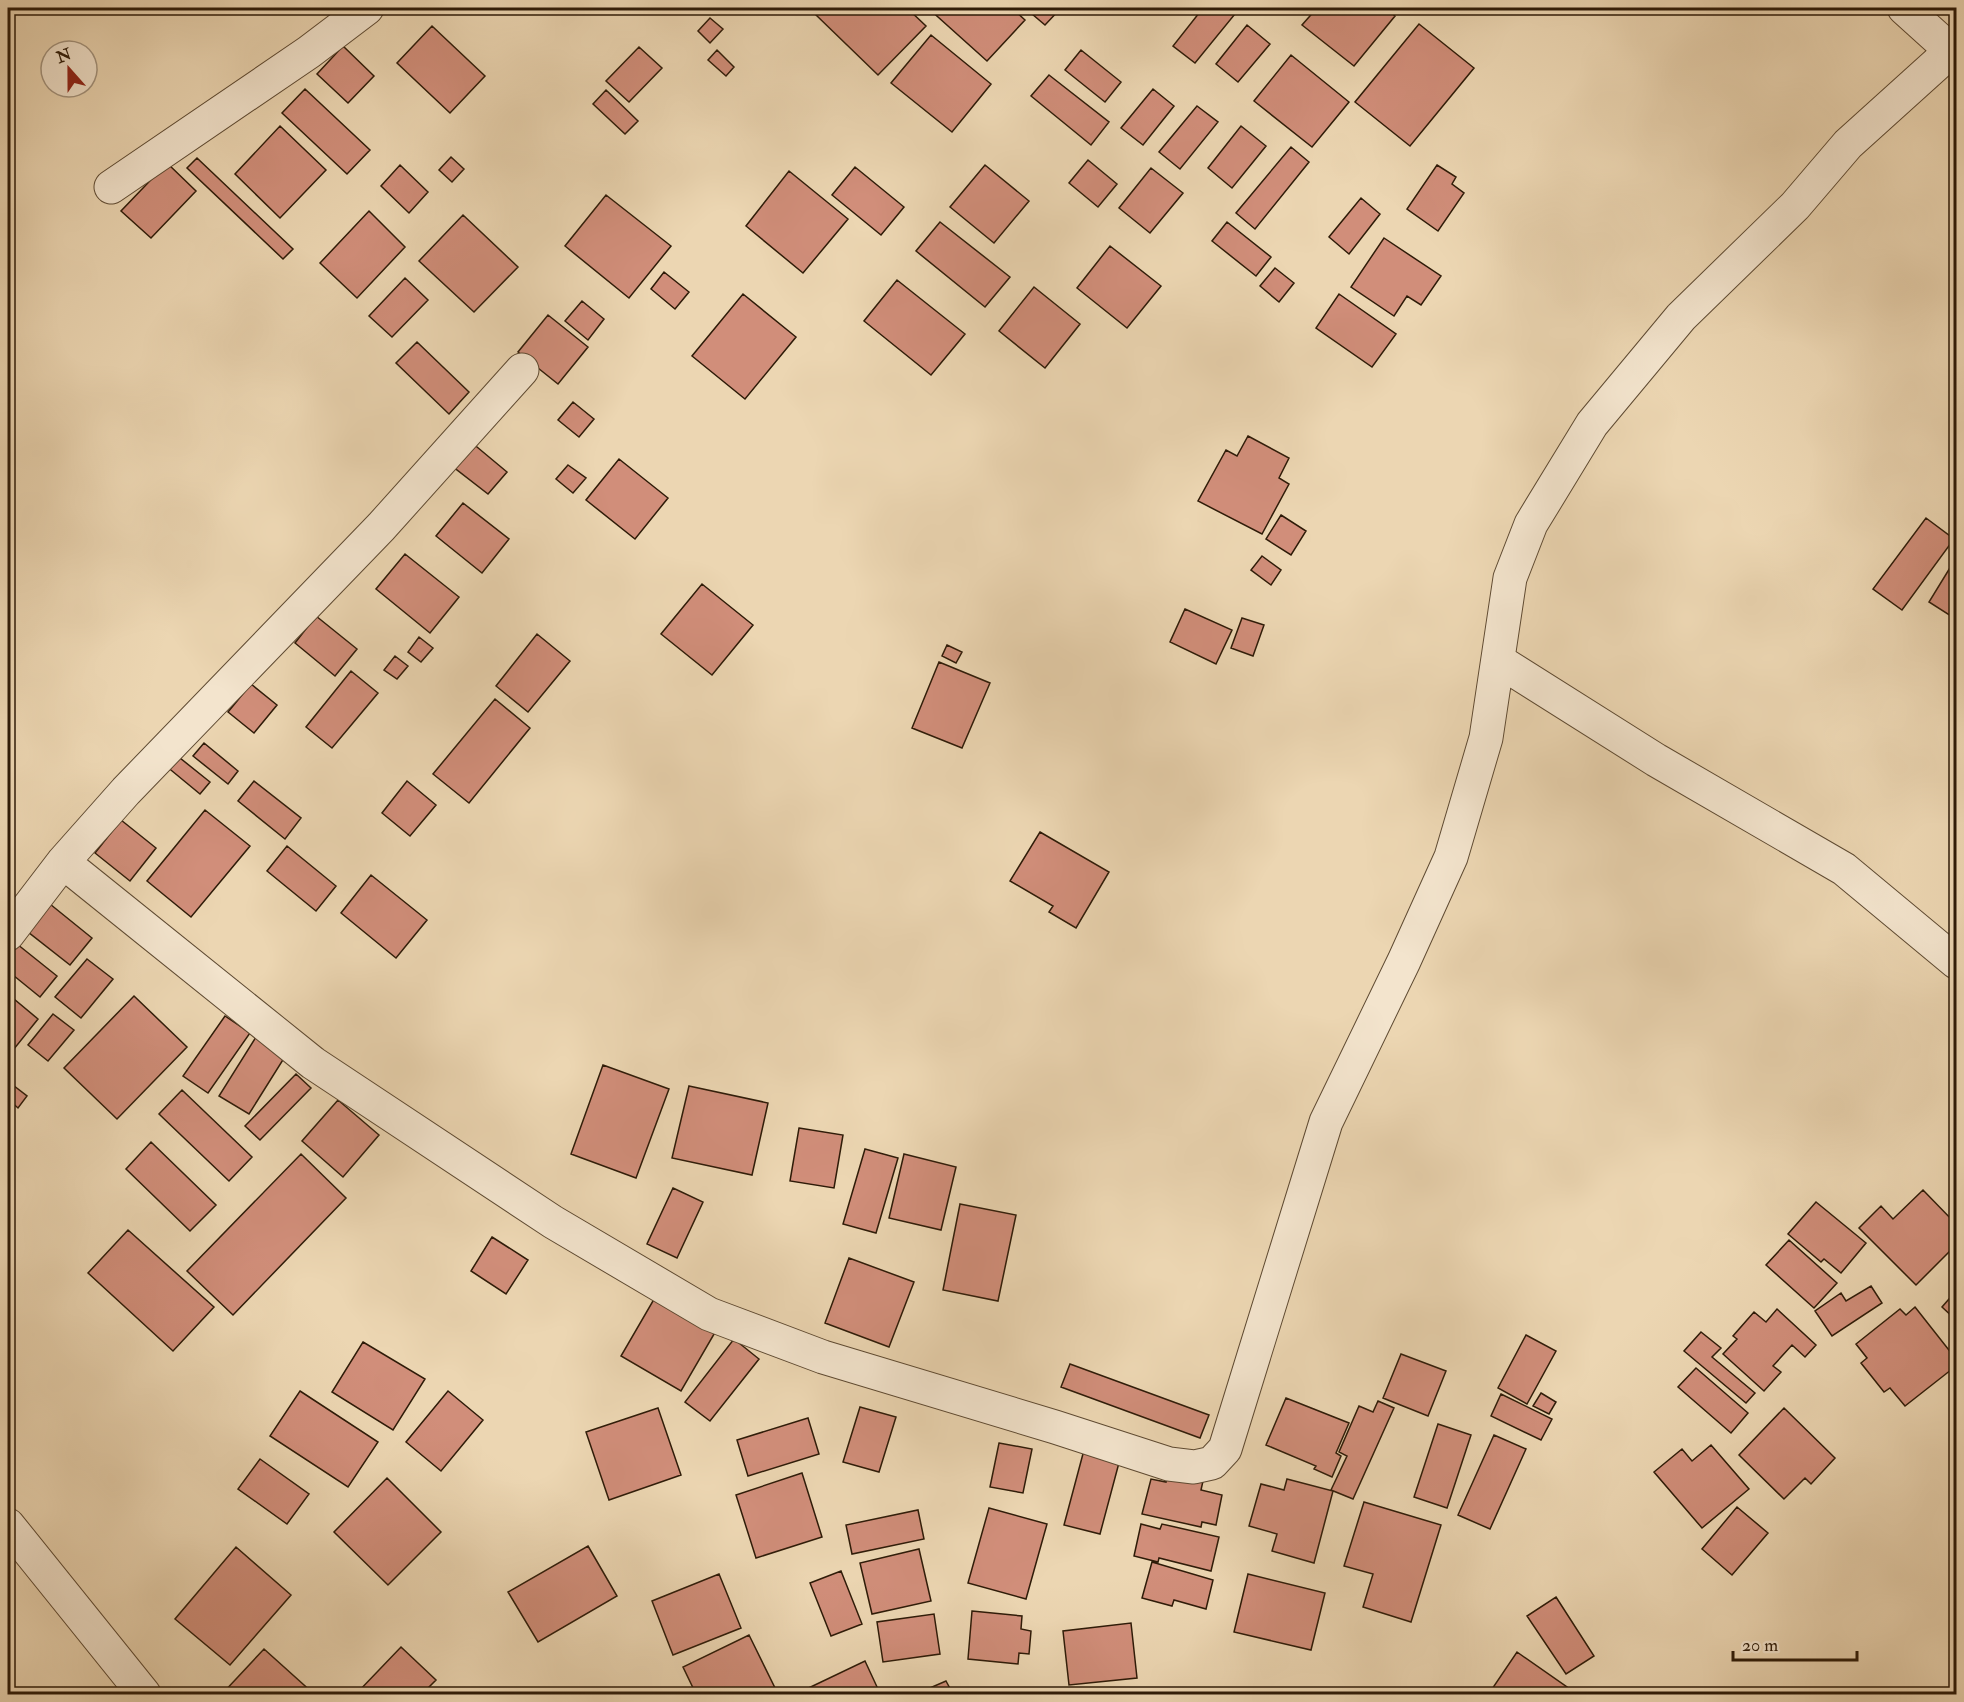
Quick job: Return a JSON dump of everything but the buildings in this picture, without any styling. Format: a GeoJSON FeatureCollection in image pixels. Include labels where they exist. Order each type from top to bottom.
{"type":"FeatureCollection","features":[{"type":"Feature","properties":{"kind":"street"},"geometry":{"type":"LineString","coordinates":[[111,187],[309,52],[367,8]]}},
{"type":"Feature","properties":{"kind":"street"},"geometry":{"type":"LineString","coordinates":[[63,862],[313,1063],[553,1222],[709,1314],[823,1358],[1055,1427],[1169,1464],[1194,1467],[1212,1463],[1225,1449],[1326,1122],[1404,961],[1451,857],[1486,738],[1510,578],[1531,524],[1592,424],[1681,317],[1795,206],[1848,144],[1954,53],[1904,8]]}},
{"type":"Feature","properties":{"kind":"street"},"geometry":{"type":"LineString","coordinates":[[8,934],[63,862],[126,791],[381,527],[522,370]]}},
{"type":"Feature","properties":{"kind":"street"},"geometry":{"type":"LineString","coordinates":[[1499,661],[1656,760],[1844,869],[1956,962]]}},
{"type":"Feature","properties":{"kind":"street"},"geometry":{"type":"LineString","coordinates":[[8,1525],[144,1695]]}}]}
